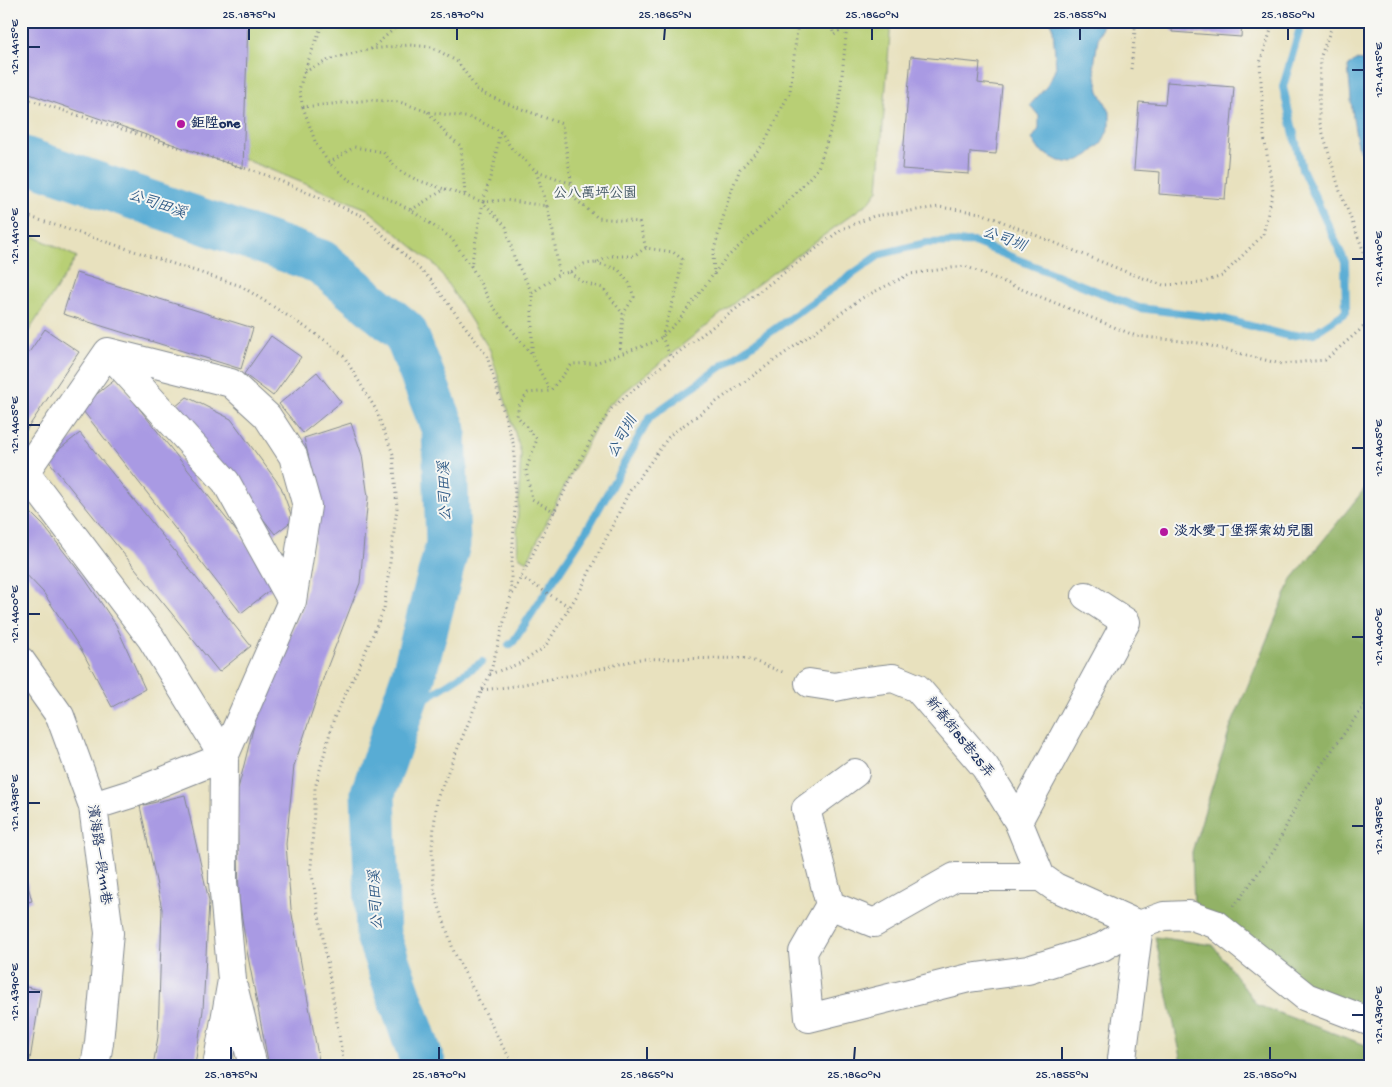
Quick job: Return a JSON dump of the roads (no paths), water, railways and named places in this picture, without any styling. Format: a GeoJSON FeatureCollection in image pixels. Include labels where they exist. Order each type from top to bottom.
{"type":"FeatureCollection","features":[{"type":"Feature","properties":{"kind":"street"},"geometry":{"type":"LineString","coordinates":[[108,352],[226,482],[292,601]]}},
{"type":"Feature","properties":{"kind":"street"},"geometry":{"type":"LineString","coordinates":[[108,352],[231,383],[266,416],[293,456],[307,506],[292,601],[224,757],[224,882],[232,980],[253,1066]]}},
{"type":"Feature","properties":{"kind":"street"},"geometry":{"type":"LineString","coordinates":[[108,352],[24,472],[151,638],[224,757]]}},
{"type":"Feature","properties":{"kind":"street"},"geometry":{"type":"LineString","coordinates":[[1018,821],[1126,622],[1086,596]]}},
{"type":"Feature","properties":{"kind":"street","name":"濱海路一段111巷"},"geometry":{"type":"LineString","coordinates":[[21,661],[60,716],[93,806],[109,934],[96,1066]]}},
{"type":"Feature","properties":{"kind":"street","name":"新春街85巷25弄"},"geometry":{"type":"LineString","coordinates":[[809,683],[835,687],[893,678],[917,688],[985,766],[1018,821],[1041,877]]}},
{"type":"Feature","properties":{"kind":"street"},"geometry":{"type":"LineString","coordinates":[[93,806],[134,793],[224,757]]}},
{"type":"Feature","properties":{"kind":"street"},"geometry":{"type":"LineString","coordinates":[[855,773],[806,809],[830,905],[804,952],[808,1018],[969,978],[1028,970],[1102,947],[1139,925],[1164,916],[1189,914],[1215,924],[1306,997],[1371,1022]]}},
{"type":"Feature","properties":{"kind":"street"},"geometry":{"type":"LineString","coordinates":[[830,905],[874,923],[955,877],[1041,877],[1055,887],[1139,925]]}},
{"type":"Feature","properties":{"kind":"street"},"geometry":{"type":"LineString","coordinates":[[1124,1066],[1122,1059],[1139,925]]}},
{"type":"Feature","properties":{"kind":"street"},"geometry":{"type":"LineString","coordinates":[[217,1066],[232,980]]}},
{"type":"Feature","properties":{"kind":"water"},"geometry":{"type":"Polygon","coordinates":[[[1050,21],[1104,21],[1098,39],[1094,66],[1099,91],[1110,112],[1110,125],[1102,143],[1089,155],[1073,163],[1059,161],[1040,151],[1032,139],[1039,129],[1039,116],[1030,105],[1047,86],[1056,68],[1053,29],[1050,21]]]}},
{"type":"Feature","properties":{"kind":"water"},"geometry":{"type":"Polygon","coordinates":[[[1355,60],[1371,62],[1371,177],[1360,151],[1354,124],[1348,67],[1355,60]]]}},
{"type":"Feature","properties":{"kind":"waterway","name":"公司圳"},"geometry":{"type":"LineString","coordinates":[[509,645],[513,642],[588,528],[650,417],[881,254],[926,243],[974,242],[1139,308],[1221,318],[1288,336],[1314,333],[1346,312],[1345,262],[1302,169],[1283,87],[1302,21]]}},
{"type":"Feature","properties":{"kind":"waterway","name":"公司田溪"},"geometry":{"type":"LineString","coordinates":[[21,158],[321,262],[405,332],[444,430],[448,544],[413,677],[373,793],[378,935],[424,1066]]}},
{"type":"Feature","properties":{"kind":"waterway","name":"公司圳"},"geometry":{"type":"LineString","coordinates":[[400,715],[482,662]]}},
{"type":"Feature","properties":{"kind":"place","name":"鉅陞one"},"geometry":{"type":"Point","coordinates":[181,124]}},
{"type":"Feature","properties":{"kind":"place","name":"淡水愛丁堡探索幼兒園"},"geometry":{"type":"Point","coordinates":[1164,532]}},
{"type":"Feature","properties":{"kind":"park label","name":"公八萬坪公園"},"geometry":{"type":"Point","coordinates":[595,194]}}]}
